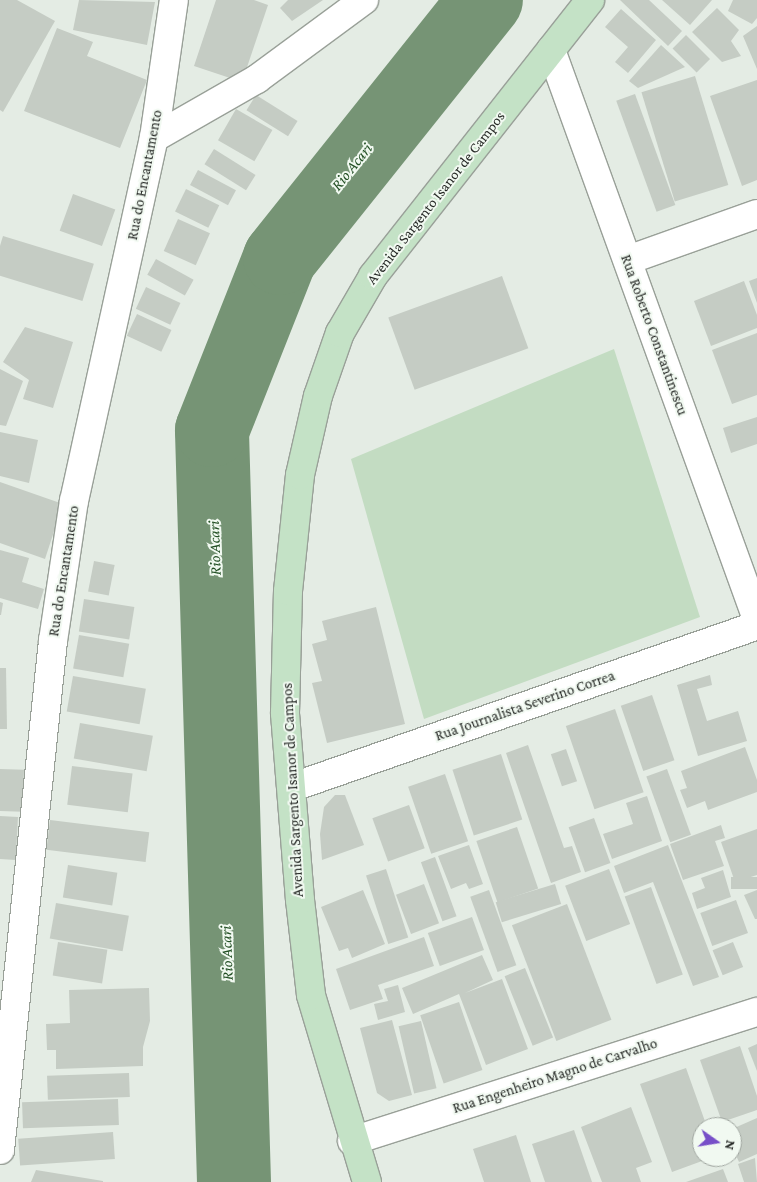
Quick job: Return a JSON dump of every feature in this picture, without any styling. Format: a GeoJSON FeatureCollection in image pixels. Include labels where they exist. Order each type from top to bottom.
{"type":"FeatureCollection","features":[{"type":"Feature","properties":{"kind":"street","name":"Rua do Encantamento"},"geometry":{"type":"LineString","coordinates":[[0,1141],[52,652],[72,519],[106,348],[154,138],[174,0]]}},
{"type":"Feature","properties":{"kind":"street"},"geometry":{"type":"LineString","coordinates":[[154,138],[257,78],[364,0]]}},
{"type":"Feature","properties":{"kind":"street","name":"Avenida Sargento Isanor de Campos"},"geometry":{"type":"LineString","coordinates":[[367,1182],[352,1141],[311,995],[300,900],[286,695],[288,592],[300,475],[318,396],[340,333],[373,276],[590,0]]}},
{"type":"Feature","properties":{"kind":"street","name":"Rua Roberto Constantinescu"},"geometry":{"type":"LineString","coordinates":[[551,50],[757,619]]}},
{"type":"Feature","properties":{"kind":"street"},"geometry":{"type":"LineString","coordinates":[[628,260],[757,214]]}},
{"type":"Feature","properties":{"kind":"street","name":"Rua Journalista Severino Correa"},"geometry":{"type":"LineString","coordinates":[[293,787],[757,625]]}},
{"type":"Feature","properties":{"kind":"street","name":"Rua Engenheiro Magno de Carvalho"},"geometry":{"type":"LineString","coordinates":[[352,1141],[757,1012]]}},
{"type":"Feature","properties":{"kind":"green space"},"geometry":{"type":"Polygon","coordinates":[[[614,349],[700,617],[424,719],[351,459],[614,349]]]}},
{"type":"Feature","properties":{"kind":"building"},"geometry":{"type":"Polygon","coordinates":[[[0,0],[17,0],[55,21],[3,112],[0,110],[0,0]]]}},
{"type":"Feature","properties":{"kind":"building"},"geometry":{"type":"Polygon","coordinates":[[[79,0],[155,2],[147,45],[73,30],[79,0]]]}},
{"type":"Feature","properties":{"kind":"building"},"geometry":{"type":"Polygon","coordinates":[[[216,0],[254,0],[268,5],[242,82],[194,66],[216,0]]]}},
{"type":"Feature","properties":{"kind":"building"},"geometry":{"type":"Polygon","coordinates":[[[288,0],[323,0],[292,21],[280,8],[288,0]]]}},
{"type":"Feature","properties":{"kind":"building"},"geometry":{"type":"Polygon","coordinates":[[[620,0],[649,0],[682,31],[668,46],[620,0]]]}},
{"type":"Feature","properties":{"kind":"building"},"geometry":{"type":"Polygon","coordinates":[[[662,0],[712,0],[690,25],[662,0]]]}},
{"type":"Feature","properties":{"kind":"building"},"geometry":{"type":"Polygon","coordinates":[[[733,0],[757,0],[757,18],[752,24],[728,11],[733,0]]]}},
{"type":"Feature","properties":{"kind":"building"},"geometry":{"type":"Polygon","coordinates":[[[717,8],[739,30],[731,41],[741,56],[722,62],[692,32],[717,8]]]}},
{"type":"Feature","properties":{"kind":"building"},"geometry":{"type":"Polygon","coordinates":[[[621,9],[656,40],[628,73],[615,62],[628,47],[605,27],[621,9]]]}},
{"type":"Feature","properties":{"kind":"building"},"geometry":{"type":"Polygon","coordinates":[[[757,26],[757,69],[743,36],[757,26]]]}},
{"type":"Feature","properties":{"kind":"building"},"geometry":{"type":"Polygon","coordinates":[[[57,28],[93,42],[87,56],[147,80],[120,148],[24,111],[57,28]]]}},
{"type":"Feature","properties":{"kind":"building"},"geometry":{"type":"Polygon","coordinates":[[[686,35],[710,59],[697,72],[673,48],[686,35]]]}},
{"type":"Feature","properties":{"kind":"building"},"geometry":{"type":"Polygon","coordinates":[[[661,45],[685,67],[638,88],[629,81],[661,45]]]}},
{"type":"Feature","properties":{"kind":"building"},"geometry":{"type":"Polygon","coordinates":[[[695,76],[728,185],[675,201],[641,92],[695,76]]]}},
{"type":"Feature","properties":{"kind":"building"},"geometry":{"type":"Polygon","coordinates":[[[757,80],[757,180],[742,186],[710,96],[757,80]]]}},
{"type":"Feature","properties":{"kind":"building"},"geometry":{"type":"Polygon","coordinates":[[[635,94],[675,205],[657,212],[616,101],[635,94]]]}},
{"type":"Feature","properties":{"kind":"building"},"geometry":{"type":"Polygon","coordinates":[[[256,95],[298,121],[288,136],[246,110],[256,95]]]}},
{"type":"Feature","properties":{"kind":"building"},"geometry":{"type":"Polygon","coordinates":[[[236,109],[272,130],[254,161],[218,140],[236,109]]]}},
{"type":"Feature","properties":{"kind":"building"},"geometry":{"type":"Polygon","coordinates":[[[214,149],[256,175],[246,190],[204,164],[214,149]]]}},
{"type":"Feature","properties":{"kind":"building"},"geometry":{"type":"Polygon","coordinates":[[[198,170],[236,190],[228,205],[190,185],[198,170]]]}},
{"type":"Feature","properties":{"kind":"building"},"geometry":{"type":"Polygon","coordinates":[[[186,189],[219,205],[208,228],[175,211],[186,189]]]}},
{"type":"Feature","properties":{"kind":"building"},"geometry":{"type":"Polygon","coordinates":[[[73,194],[115,209],[102,246],[60,231],[73,194]]]}},
{"type":"Feature","properties":{"kind":"building"},"geometry":{"type":"Polygon","coordinates":[[[178,219],[210,233],[196,265],[164,251],[178,219]]]}},
{"type":"Feature","properties":{"kind":"building"},"geometry":{"type":"Polygon","coordinates":[[[3,236],[94,264],[82,301],[0,276],[0,246],[3,236]]]}},
{"type":"Feature","properties":{"kind":"building"},"geometry":{"type":"Polygon","coordinates":[[[156,259],[194,280],[185,296],[147,275],[156,259]]]}},
{"type":"Feature","properties":{"kind":"building"},"geometry":{"type":"Polygon","coordinates":[[[502,276],[528,348],[415,390],[388,317],[502,276]]]}},
{"type":"Feature","properties":{"kind":"building"},"geometry":{"type":"Polygon","coordinates":[[[757,278],[757,303],[749,281],[757,278]]]}},
{"type":"Feature","properties":{"kind":"building"},"geometry":{"type":"Polygon","coordinates":[[[744,281],[757,315],[757,328],[711,346],[694,301],[744,281]]]}},
{"type":"Feature","properties":{"kind":"building"},"geometry":{"type":"Polygon","coordinates":[[[146,287],[180,303],[170,325],[136,309],[146,287]]]}},
{"type":"Feature","properties":{"kind":"building"},"geometry":{"type":"Polygon","coordinates":[[[137,314],[171,330],[161,352],[127,336],[137,314]]]}},
{"type":"Feature","properties":{"kind":"building"},"geometry":{"type":"Polygon","coordinates":[[[25,327],[73,342],[53,408],[23,399],[29,380],[3,362],[25,327]]]}},
{"type":"Feature","properties":{"kind":"building"},"geometry":{"type":"Polygon","coordinates":[[[757,333],[757,395],[732,404],[712,350],[757,333]]]}},
{"type":"Feature","properties":{"kind":"building"},"geometry":{"type":"Polygon","coordinates":[[[0,369],[23,381],[6,426],[0,425],[0,369]]]}},
{"type":"Feature","properties":{"kind":"building"},"geometry":{"type":"Polygon","coordinates":[[[757,417],[757,444],[731,453],[723,428],[757,417]]]}},
{"type":"Feature","properties":{"kind":"building"},"geometry":{"type":"Polygon","coordinates":[[[0,432],[38,440],[29,483],[0,476],[0,432]]]}},
{"type":"Feature","properties":{"kind":"building"},"geometry":{"type":"Polygon","coordinates":[[[0,482],[63,504],[45,559],[0,543],[0,482]]]}},
{"type":"Feature","properties":{"kind":"building"},"geometry":{"type":"Polygon","coordinates":[[[0,550],[29,558],[22,582],[44,589],[38,609],[0,598],[0,550]]]}},
{"type":"Feature","properties":{"kind":"building"},"geometry":{"type":"Polygon","coordinates":[[[94,561],[115,565],[109,595],[88,591],[94,561]]]}},
{"type":"Feature","properties":{"kind":"building"},"geometry":{"type":"Polygon","coordinates":[[[84,599],[134,607],[129,640],[79,632],[84,599]]]}},
{"type":"Feature","properties":{"kind":"building"},"geometry":{"type":"Polygon","coordinates":[[[0,602],[3,603],[1,615],[0,615],[0,602]]]}},
{"type":"Feature","properties":{"kind":"building"},"geometry":{"type":"Polygon","coordinates":[[[376,607],[405,724],[327,743],[312,683],[322,681],[312,644],[327,640],[322,621],[376,607]]]}},
{"type":"Feature","properties":{"kind":"building"},"geometry":{"type":"Polygon","coordinates":[[[79,635],[129,644],[123,677],[73,668],[79,635]]]}},
{"type":"Feature","properties":{"kind":"building"},"geometry":{"type":"Polygon","coordinates":[[[0,668],[6,668],[7,729],[0,729],[0,668]]]}},
{"type":"Feature","properties":{"kind":"building"},"geometry":{"type":"Polygon","coordinates":[[[710,675],[712,685],[697,689],[707,721],[738,711],[747,741],[698,756],[677,685],[710,675]]]}},
{"type":"Feature","properties":{"kind":"building"},"geometry":{"type":"Polygon","coordinates":[[[73,676],[146,689],[140,724],[67,711],[73,676]]]}},
{"type":"Feature","properties":{"kind":"building"},"geometry":{"type":"Polygon","coordinates":[[[652,695],[674,760],[643,771],[621,706],[652,695]]]}},
{"type":"Feature","properties":{"kind":"building"},"geometry":{"type":"Polygon","coordinates":[[[615,709],[644,792],[594,809],[566,726],[615,709]]]}},
{"type":"Feature","properties":{"kind":"building"},"geometry":{"type":"Polygon","coordinates":[[[80,723],[153,736],[147,771],[74,758],[80,723]]]}},
{"type":"Feature","properties":{"kind":"building"},"geometry":{"type":"Polygon","coordinates":[[[528,745],[564,848],[572,846],[581,872],[551,883],[506,753],[528,745]]]}},
{"type":"Feature","properties":{"kind":"building"},"geometry":{"type":"Polygon","coordinates":[[[745,747],[757,780],[757,792],[708,810],[705,801],[687,808],[680,790],[687,788],[681,771],[745,747]]]}},
{"type":"Feature","properties":{"kind":"building"},"geometry":{"type":"Polygon","coordinates":[[[566,749],[577,781],[562,786],[551,754],[566,749]]]}},
{"type":"Feature","properties":{"kind":"building"},"geometry":{"type":"Polygon","coordinates":[[[501,754],[522,820],[474,835],[452,770],[501,754]]]}},
{"type":"Feature","properties":{"kind":"building"},"geometry":{"type":"Polygon","coordinates":[[[72,766],[133,773],[128,812],[67,805],[72,766]]]}},
{"type":"Feature","properties":{"kind":"building"},"geometry":{"type":"Polygon","coordinates":[[[0,769],[24,770],[23,812],[0,811],[0,769]]]}},
{"type":"Feature","properties":{"kind":"building"},"geometry":{"type":"Polygon","coordinates":[[[667,769],[691,835],[670,842],[646,777],[667,769]]]}},
{"type":"Feature","properties":{"kind":"building"},"geometry":{"type":"Polygon","coordinates":[[[445,774],[468,841],[431,854],[408,787],[445,774]]]}},
{"type":"Feature","properties":{"kind":"building"},"geometry":{"type":"Polygon","coordinates":[[[335,795],[345,795],[364,845],[322,860],[320,834],[324,807],[335,795]]]}},
{"type":"Feature","properties":{"kind":"building"},"geometry":{"type":"Polygon","coordinates":[[[647,796],[662,841],[612,859],[603,834],[633,824],[626,803],[647,796]]]}},
{"type":"Feature","properties":{"kind":"building"},"geometry":{"type":"Polygon","coordinates":[[[409,805],[425,848],[388,862],[372,818],[409,805]]]}},
{"type":"Feature","properties":{"kind":"building"},"geometry":{"type":"Polygon","coordinates":[[[0,816],[18,817],[16,860],[0,859],[0,816]]]}},
{"type":"Feature","properties":{"kind":"building"},"geometry":{"type":"Polygon","coordinates":[[[594,818],[610,863],[585,872],[569,827],[594,818]]]}},
{"type":"Feature","properties":{"kind":"building"},"geometry":{"type":"Polygon","coordinates":[[[50,820],[149,832],[146,862],[46,850],[50,820]]]}},
{"type":"Feature","properties":{"kind":"building"},"geometry":{"type":"Polygon","coordinates":[[[721,825],[725,838],[715,841],[724,866],[683,880],[670,844],[721,825]]]}},
{"type":"Feature","properties":{"kind":"building"},"geometry":{"type":"Polygon","coordinates":[[[517,827],[538,888],[498,902],[476,841],[517,827]]]}},
{"type":"Feature","properties":{"kind":"building"},"geometry":{"type":"Polygon","coordinates":[[[757,829],[757,875],[735,882],[721,842],[757,829]]]}},
{"type":"Feature","properties":{"kind":"building"},"geometry":{"type":"Polygon","coordinates":[[[469,845],[483,884],[469,889],[466,883],[451,889],[438,856],[469,845]]]}},
{"type":"Feature","properties":{"kind":"building"},"geometry":{"type":"Polygon","coordinates":[[[668,845],[719,977],[693,986],[653,882],[624,893],[614,866],[668,845]]]}},
{"type":"Feature","properties":{"kind":"building"},"geometry":{"type":"Polygon","coordinates":[[[435,857],[457,916],[442,921],[421,862],[435,857]]]}},
{"type":"Feature","properties":{"kind":"building"},"geometry":{"type":"Polygon","coordinates":[[[68,865],[117,873],[112,905],[63,898],[68,865]]]}},
{"type":"Feature","properties":{"kind":"building"},"geometry":{"type":"Polygon","coordinates":[[[386,869],[408,937],[388,944],[366,875],[386,869]]]}},
{"type":"Feature","properties":{"kind":"building"},"geometry":{"type":"Polygon","coordinates":[[[609,869],[630,924],[586,941],[565,886],[609,869]]]}},
{"type":"Feature","properties":{"kind":"building"},"geometry":{"type":"Polygon","coordinates":[[[723,870],[731,897],[697,909],[692,893],[705,888],[701,878],[723,870]]]}},
{"type":"Feature","properties":{"kind":"building"},"geometry":{"type":"Polygon","coordinates":[[[731,877],[757,877],[757,889],[731,889],[731,877]]]}},
{"type":"Feature","properties":{"kind":"building"},"geometry":{"type":"Polygon","coordinates":[[[424,884],[439,923],[411,934],[396,895],[424,884]]]}},
{"type":"Feature","properties":{"kind":"building"},"geometry":{"type":"Polygon","coordinates":[[[555,884],[561,904],[502,922],[496,902],[555,884]]]}},
{"type":"Feature","properties":{"kind":"building"},"geometry":{"type":"Polygon","coordinates":[[[651,887],[683,974],[656,984],[625,897],[651,887]]]}},
{"type":"Feature","properties":{"kind":"building"},"geometry":{"type":"Polygon","coordinates":[[[363,890],[385,944],[352,958],[348,948],[339,951],[321,907],[363,890]]]}},
{"type":"Feature","properties":{"kind":"building"},"geometry":{"type":"Polygon","coordinates":[[[489,890],[516,965],[498,972],[470,897],[489,890]]]}},
{"type":"Feature","properties":{"kind":"building"},"geometry":{"type":"Polygon","coordinates":[[[757,890],[757,919],[755,919],[744,895],[757,890]]]}},
{"type":"Feature","properties":{"kind":"building"},"geometry":{"type":"Polygon","coordinates":[[[736,900],[748,933],[712,946],[700,913],[736,900]]]}},
{"type":"Feature","properties":{"kind":"building"},"geometry":{"type":"Polygon","coordinates":[[[56,903],[129,916],[123,951],[50,938],[56,903]]]}},
{"type":"Feature","properties":{"kind":"building"},"geometry":{"type":"Polygon","coordinates":[[[567,904],[611,1020],[556,1041],[512,925],[567,904]]]}},
{"type":"Feature","properties":{"kind":"building"},"geometry":{"type":"Polygon","coordinates":[[[472,917],[484,950],[440,966],[428,933],[472,917]]]}},
{"type":"Feature","properties":{"kind":"building"},"geometry":{"type":"Polygon","coordinates":[[[424,937],[434,966],[378,985],[383,999],[350,1010],[336,969],[424,937]]]}},
{"type":"Feature","properties":{"kind":"building"},"geometry":{"type":"Polygon","coordinates":[[[58,942],[107,950],[102,983],[53,976],[58,942]]]}},
{"type":"Feature","properties":{"kind":"building"},"geometry":{"type":"Polygon","coordinates":[[[733,942],[743,967],[723,975],[713,950],[733,942]]]}},
{"type":"Feature","properties":{"kind":"building"},"geometry":{"type":"Polygon","coordinates":[[[482,955],[493,980],[465,993],[502,979],[528,1049],[486,1065],[459,994],[413,1014],[402,988],[482,955]]]}},
{"type":"Feature","properties":{"kind":"building"},"geometry":{"type":"Polygon","coordinates":[[[525,968],[553,1038],[533,1046],[505,976],[525,968]]]}},
{"type":"Feature","properties":{"kind":"building"},"geometry":{"type":"Polygon","coordinates":[[[398,985],[405,1012],[378,1020],[374,1004],[388,1001],[384,989],[398,985]]]}},
{"type":"Feature","properties":{"kind":"building"},"geometry":{"type":"Polygon","coordinates":[[[149,988],[150,1021],[143,1047],[143,1066],[56,1069],[56,1050],[47,1050],[46,1024],[70,1023],[69,990],[149,988]]]}},
{"type":"Feature","properties":{"kind":"building"},"geometry":{"type":"Polygon","coordinates":[[[459,1002],[482,1070],[444,1083],[420,1015],[459,1002]]]}},
{"type":"Feature","properties":{"kind":"building"},"geometry":{"type":"Polygon","coordinates":[[[392,1020],[412,1095],[389,1101],[377,1093],[360,1028],[392,1020]]]}},
{"type":"Feature","properties":{"kind":"building"},"geometry":{"type":"Polygon","coordinates":[[[421,1021],[437,1088],[414,1093],[399,1026],[421,1021]]]}},
{"type":"Feature","properties":{"kind":"building"},"geometry":{"type":"Polygon","coordinates":[[[757,1044],[757,1071],[748,1048],[757,1044]]]}},
{"type":"Feature","properties":{"kind":"building"},"geometry":{"type":"Polygon","coordinates":[[[740,1046],[757,1096],[757,1110],[737,1117],[720,1117],[700,1060],[740,1046]]]}},
{"type":"Feature","properties":{"kind":"building"},"geometry":{"type":"Polygon","coordinates":[[[686,1068],[703,1117],[692,1117],[692,1165],[672,1172],[640,1084],[686,1068]]]}},
{"type":"Feature","properties":{"kind":"building"},"geometry":{"type":"Polygon","coordinates":[[[129,1073],[130,1097],[48,1100],[47,1076],[129,1073]]]}},
{"type":"Feature","properties":{"kind":"building"},"geometry":{"type":"Polygon","coordinates":[[[118,1099],[119,1125],[23,1128],[22,1102],[118,1099]]]}},
{"type":"Feature","properties":{"kind":"building"},"geometry":{"type":"Polygon","coordinates":[[[631,1107],[652,1162],[636,1168],[641,1182],[602,1182],[581,1127],[631,1107]]]}},
{"type":"Feature","properties":{"kind":"building"},"geometry":{"type":"Polygon","coordinates":[[[757,1118],[757,1154],[742,1161],[742,1125],[757,1118]]]}},
{"type":"Feature","properties":{"kind":"building"},"geometry":{"type":"Polygon","coordinates":[[[574,1130],[592,1182],[545,1182],[532,1144],[574,1130]]]}},
{"type":"Feature","properties":{"kind":"building"},"geometry":{"type":"Polygon","coordinates":[[[113,1132],[115,1159],[20,1166],[18,1139],[113,1132]]]}},
{"type":"Feature","properties":{"kind":"building"},"geometry":{"type":"Polygon","coordinates":[[[516,1135],[531,1182],[484,1182],[473,1149],[516,1135]]]}},
{"type":"Feature","properties":{"kind":"building"},"geometry":{"type":"Polygon","coordinates":[[[755,1158],[757,1182],[744,1182],[739,1167],[742,1167],[742,1163],[755,1158]]]}},
{"type":"Feature","properties":{"kind":"building"},"geometry":{"type":"Polygon","coordinates":[[[723,1169],[728,1182],[686,1182],[723,1169]]]}},
{"type":"Feature","properties":{"kind":"building"},"geometry":{"type":"Polygon","coordinates":[[[36,1170],[103,1181],[103,1182],[31,1182],[36,1170]]]}},
{"type":"Feature","properties":{"kind":"waterway","name":"Rio Acari"},"geometry":{"type":"LineString","coordinates":[[234,1182],[212,430],[280,258],[486,0]]}}]}
